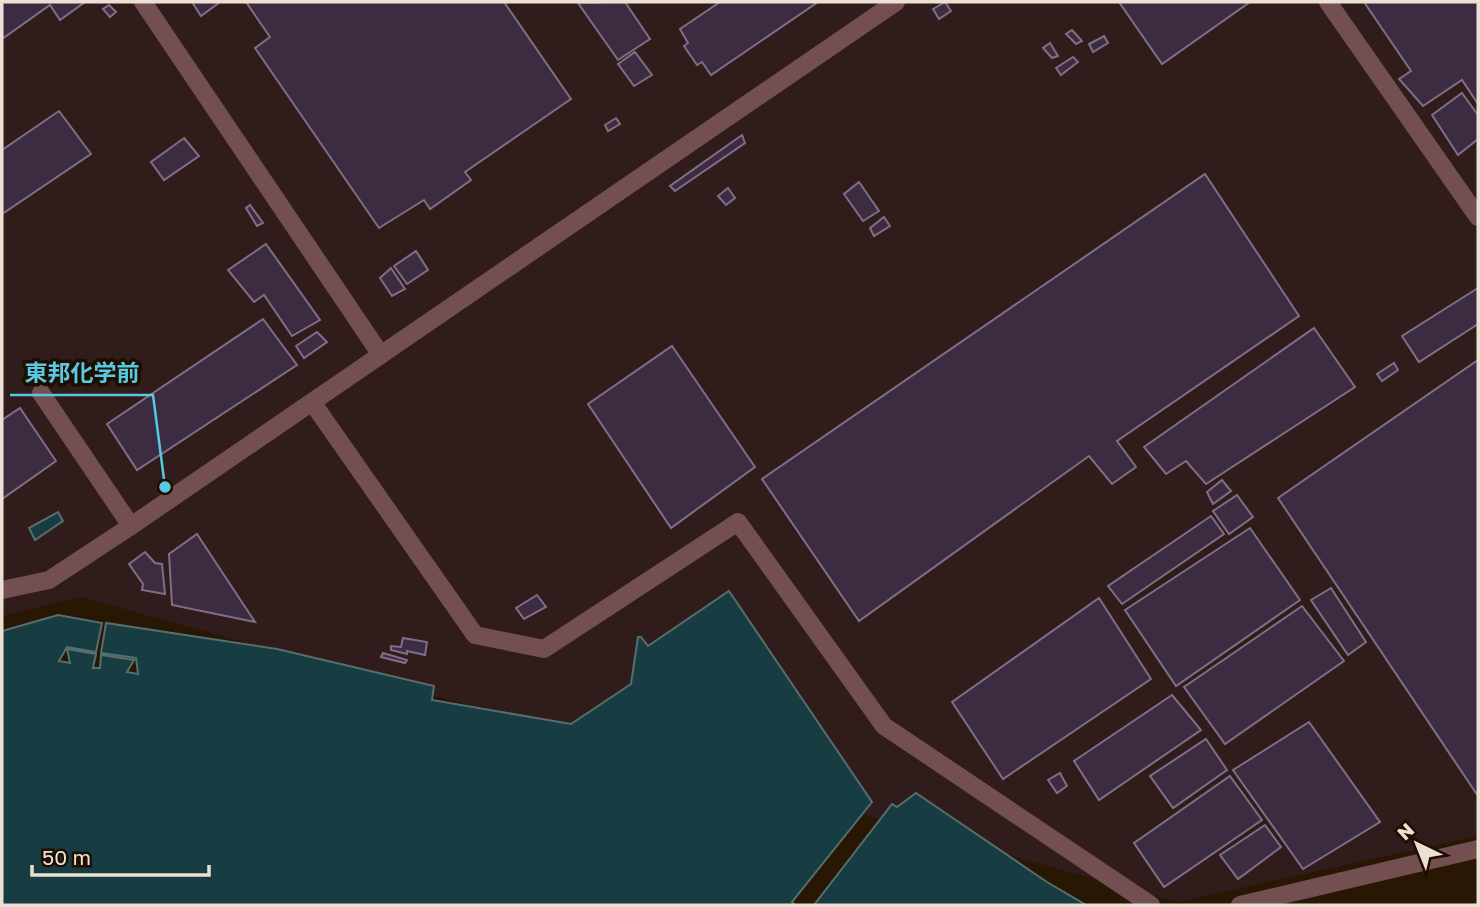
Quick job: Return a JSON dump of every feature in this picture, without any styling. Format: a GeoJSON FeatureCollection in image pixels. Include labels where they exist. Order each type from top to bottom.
{"type":"FeatureCollection","features":[{"type":"Feature","properties":{"kind":"street"},"geometry":{"type":"LineString","coordinates":[[143,2],[381,355]]}},
{"type":"Feature","properties":{"kind":"street"},"geometry":{"type":"LineString","coordinates":[[2,590],[48,580],[131,526],[896,2]]}},
{"type":"Feature","properties":{"kind":"street"},"geometry":{"type":"LineString","coordinates":[[1328,2],[1478,217]]}},
{"type":"Feature","properties":{"kind":"street"},"geometry":{"type":"LineString","coordinates":[[41,393],[131,526]]}},
{"type":"Feature","properties":{"kind":"street"},"geometry":{"type":"LineString","coordinates":[[312,402],[475,635],[544,649],[738,522],[884,726],[1151,905]]}},
{"type":"Feature","properties":{"kind":"street"},"geometry":{"type":"LineString","coordinates":[[1240,905],[1478,849]]}},
{"type":"Feature","properties":{"kind":"shaded area"},"geometry":{"type":"Polygon","coordinates":[[[2,2],[1478,2],[1478,836],[1177,902],[81,597],[2,616],[2,2]]]}},
{"type":"Feature","properties":{"kind":"water"},"geometry":{"type":"Polygon","coordinates":[[[58,512],[63,521],[35,540],[29,528],[58,512]]]}},
{"type":"Feature","properties":{"kind":"water"},"geometry":{"type":"Polygon","coordinates":[[[729,591],[872,802],[792,902],[795,905],[2,905],[2,631],[58,615],[102,623],[96,652],[67,647],[59,661],[70,663],[67,649],[96,654],[93,668],[100,668],[101,655],[134,660],[127,672],[138,674],[136,658],[101,653],[106,623],[277,649],[434,686],[432,700],[571,724],[631,684],[638,637],[648,646],[729,591]]]}},
{"type":"Feature","properties":{"kind":"water"},"geometry":{"type":"Polygon","coordinates":[[[916,793],[1047,882],[1086,905],[814,905],[892,804],[897,807],[916,793]]]}},
{"type":"Feature","properties":{"kind":"building"},"geometry":{"type":"Polygon","coordinates":[[[2,2],[85,2],[60,20],[50,5],[2,39],[2,2]]]}},
{"type":"Feature","properties":{"kind":"building"},"geometry":{"type":"Polygon","coordinates":[[[192,2],[220,2],[201,16],[192,2]]]}},
{"type":"Feature","properties":{"kind":"building"},"geometry":{"type":"Polygon","coordinates":[[[246,2],[504,2],[571,99],[465,172],[471,180],[430,209],[424,200],[379,228],[255,48],[270,37],[246,2]]]}},
{"type":"Feature","properties":{"kind":"building"},"geometry":{"type":"Polygon","coordinates":[[[625,2],[650,39],[618,60],[578,3],[625,2]]]}},
{"type":"Feature","properties":{"kind":"building"},"geometry":{"type":"Polygon","coordinates":[[[720,2],[818,2],[711,75],[702,62],[697,65],[684,46],[688,43],[680,29],[720,2]]]}},
{"type":"Feature","properties":{"kind":"building"},"geometry":{"type":"Polygon","coordinates":[[[945,2],[951,11],[939,19],[933,9],[945,2]]]}},
{"type":"Feature","properties":{"kind":"building"},"geometry":{"type":"Polygon","coordinates":[[[1119,2],[1250,2],[1162,64],[1119,2]]]}},
{"type":"Feature","properties":{"kind":"building"},"geometry":{"type":"Polygon","coordinates":[[[1364,2],[1478,2],[1478,104],[1462,80],[1423,106],[1399,79],[1411,71],[1364,2]]]}},
{"type":"Feature","properties":{"kind":"building"},"geometry":{"type":"Polygon","coordinates":[[[109,5],[116,12],[110,17],[103,9],[109,5]]]}},
{"type":"Feature","properties":{"kind":"building"},"geometry":{"type":"Polygon","coordinates":[[[1072,30],[1082,41],[1076,44],[1066,34],[1072,30]]]}},
{"type":"Feature","properties":{"kind":"building"},"geometry":{"type":"Polygon","coordinates":[[[1104,36],[1108,43],[1093,52],[1089,44],[1104,36]]]}},
{"type":"Feature","properties":{"kind":"building"},"geometry":{"type":"Polygon","coordinates":[[[1050,43],[1058,56],[1052,58],[1043,48],[1050,43]]]}},
{"type":"Feature","properties":{"kind":"building"},"geometry":{"type":"Polygon","coordinates":[[[635,52],[652,75],[634,86],[618,64],[635,52]]]}},
{"type":"Feature","properties":{"kind":"building"},"geometry":{"type":"Polygon","coordinates":[[[1073,57],[1078,62],[1061,75],[1056,68],[1073,57]]]}},
{"type":"Feature","properties":{"kind":"building"},"geometry":{"type":"Polygon","coordinates":[[[1462,93],[1478,115],[1478,139],[1458,155],[1432,115],[1462,93]]]}},
{"type":"Feature","properties":{"kind":"building"},"geometry":{"type":"Polygon","coordinates":[[[59,111],[91,154],[2,214],[2,150],[59,111]]]}},
{"type":"Feature","properties":{"kind":"building"},"geometry":{"type":"Polygon","coordinates":[[[616,118],[620,124],[608,131],[605,125],[616,118]]]}},
{"type":"Feature","properties":{"kind":"building"},"geometry":{"type":"Polygon","coordinates":[[[742,135],[745,143],[675,191],[670,186],[742,135]]]}},
{"type":"Feature","properties":{"kind":"building"},"geometry":{"type":"Polygon","coordinates":[[[184,138],[199,156],[164,180],[151,162],[184,138]]]}},
{"type":"Feature","properties":{"kind":"building"},"geometry":{"type":"Polygon","coordinates":[[[1205,174],[1299,316],[1117,441],[1136,467],[1112,484],[1089,456],[859,621],[762,479],[1205,174]]]}},
{"type":"Feature","properties":{"kind":"building"},"geometry":{"type":"Polygon","coordinates":[[[859,182],[879,211],[863,221],[844,194],[859,182]]]}},
{"type":"Feature","properties":{"kind":"building"},"geometry":{"type":"Polygon","coordinates":[[[728,188],[735,198],[726,205],[718,196],[728,188]]]}},
{"type":"Feature","properties":{"kind":"building"},"geometry":{"type":"Polygon","coordinates":[[[250,205],[263,223],[257,226],[246,208],[250,205]]]}},
{"type":"Feature","properties":{"kind":"building"},"geometry":{"type":"Polygon","coordinates":[[[884,217],[890,226],[874,236],[870,228],[884,217]]]}},
{"type":"Feature","properties":{"kind":"building"},"geometry":{"type":"Polygon","coordinates":[[[266,244],[320,320],[292,336],[264,295],[254,302],[228,270],[266,244]]]}},
{"type":"Feature","properties":{"kind":"building"},"geometry":{"type":"Polygon","coordinates":[[[416,251],[428,270],[407,284],[394,266],[416,251]]]}},
{"type":"Feature","properties":{"kind":"building"},"geometry":{"type":"Polygon","coordinates":[[[391,268],[405,289],[392,296],[380,278],[391,268]]]}},
{"type":"Feature","properties":{"kind":"building"},"geometry":{"type":"Polygon","coordinates":[[[1478,288],[1478,324],[1419,362],[1402,336],[1478,288]]]}},
{"type":"Feature","properties":{"kind":"building"},"geometry":{"type":"Polygon","coordinates":[[[263,319],[297,365],[137,470],[107,424],[263,319]]]}},
{"type":"Feature","properties":{"kind":"building"},"geometry":{"type":"Polygon","coordinates":[[[1314,328],[1355,387],[1206,484],[1186,461],[1166,474],[1144,447],[1314,328]]]}},
{"type":"Feature","properties":{"kind":"building"},"geometry":{"type":"Polygon","coordinates":[[[317,332],[327,342],[304,358],[296,346],[317,332]]]}},
{"type":"Feature","properties":{"kind":"building"},"geometry":{"type":"Polygon","coordinates":[[[672,346],[755,467],[671,528],[588,404],[672,346]]]}},
{"type":"Feature","properties":{"kind":"building"},"geometry":{"type":"Polygon","coordinates":[[[1478,360],[1478,796],[1278,498],[1478,360]]]}},
{"type":"Feature","properties":{"kind":"building"},"geometry":{"type":"Polygon","coordinates":[[[1394,363],[1398,370],[1382,381],[1377,374],[1394,363]]]}},
{"type":"Feature","properties":{"kind":"building"},"geometry":{"type":"Polygon","coordinates":[[[20,408],[56,461],[2,499],[2,420],[20,408]]]}},
{"type":"Feature","properties":{"kind":"building"},"geometry":{"type":"Polygon","coordinates":[[[1222,480],[1231,491],[1213,504],[1207,492],[1222,480]]]}},
{"type":"Feature","properties":{"kind":"building"},"geometry":{"type":"Polygon","coordinates":[[[1237,495],[1253,517],[1229,534],[1213,511],[1237,495]]]}},
{"type":"Feature","properties":{"kind":"building"},"geometry":{"type":"Polygon","coordinates":[[[1211,516],[1224,534],[1122,604],[1108,586],[1211,516]]]}},
{"type":"Feature","properties":{"kind":"building"},"geometry":{"type":"Polygon","coordinates":[[[1250,528],[1300,600],[1176,686],[1125,610],[1250,528]]]}},
{"type":"Feature","properties":{"kind":"building"},"geometry":{"type":"Polygon","coordinates":[[[197,534],[255,622],[172,605],[169,554],[197,534]]]}},
{"type":"Feature","properties":{"kind":"building"},"geometry":{"type":"Polygon","coordinates":[[[145,552],[155,563],[162,564],[165,594],[142,590],[143,584],[129,564],[145,552]]]}},
{"type":"Feature","properties":{"kind":"building"},"geometry":{"type":"Polygon","coordinates":[[[1331,588],[1366,642],[1348,655],[1311,600],[1331,588]]]}},
{"type":"Feature","properties":{"kind":"building"},"geometry":{"type":"Polygon","coordinates":[[[537,595],[546,607],[524,619],[516,608],[537,595]]]}},
{"type":"Feature","properties":{"kind":"building"},"geometry":{"type":"Polygon","coordinates":[[[1099,598],[1151,679],[1003,779],[952,702],[1099,598]]]}},
{"type":"Feature","properties":{"kind":"building"},"geometry":{"type":"Polygon","coordinates":[[[1302,606],[1344,661],[1225,744],[1184,687],[1302,606]]]}},
{"type":"Feature","properties":{"kind":"building"},"geometry":{"type":"Polygon","coordinates":[[[403,638],[427,642],[425,655],[391,650],[391,646],[401,647],[403,638]]]}},
{"type":"Feature","properties":{"kind":"building"},"geometry":{"type":"Polygon","coordinates":[[[383,653],[407,660],[405,663],[381,657],[383,653]]]}},
{"type":"Feature","properties":{"kind":"building"},"geometry":{"type":"Polygon","coordinates":[[[1172,695],[1201,730],[1099,800],[1074,761],[1172,695]]]}},
{"type":"Feature","properties":{"kind":"building"},"geometry":{"type":"Polygon","coordinates":[[[1309,722],[1380,822],[1303,869],[1233,770],[1309,722]]]}},
{"type":"Feature","properties":{"kind":"building"},"geometry":{"type":"Polygon","coordinates":[[[1206,739],[1227,770],[1173,808],[1150,776],[1206,739]]]}},
{"type":"Feature","properties":{"kind":"building"},"geometry":{"type":"Polygon","coordinates":[[[1060,773],[1067,786],[1057,793],[1048,780],[1060,773]]]}},
{"type":"Feature","properties":{"kind":"building"},"geometry":{"type":"Polygon","coordinates":[[[1230,776],[1262,820],[1164,887],[1134,843],[1230,776]]]}},
{"type":"Feature","properties":{"kind":"building"},"geometry":{"type":"Polygon","coordinates":[[[1265,825],[1281,847],[1238,879],[1220,855],[1265,825]]]}},
{"type":"Feature","properties":{"kind":"place","name":"東邦化学前"},"geometry":{"type":"Point","coordinates":[165,487]}}]}
